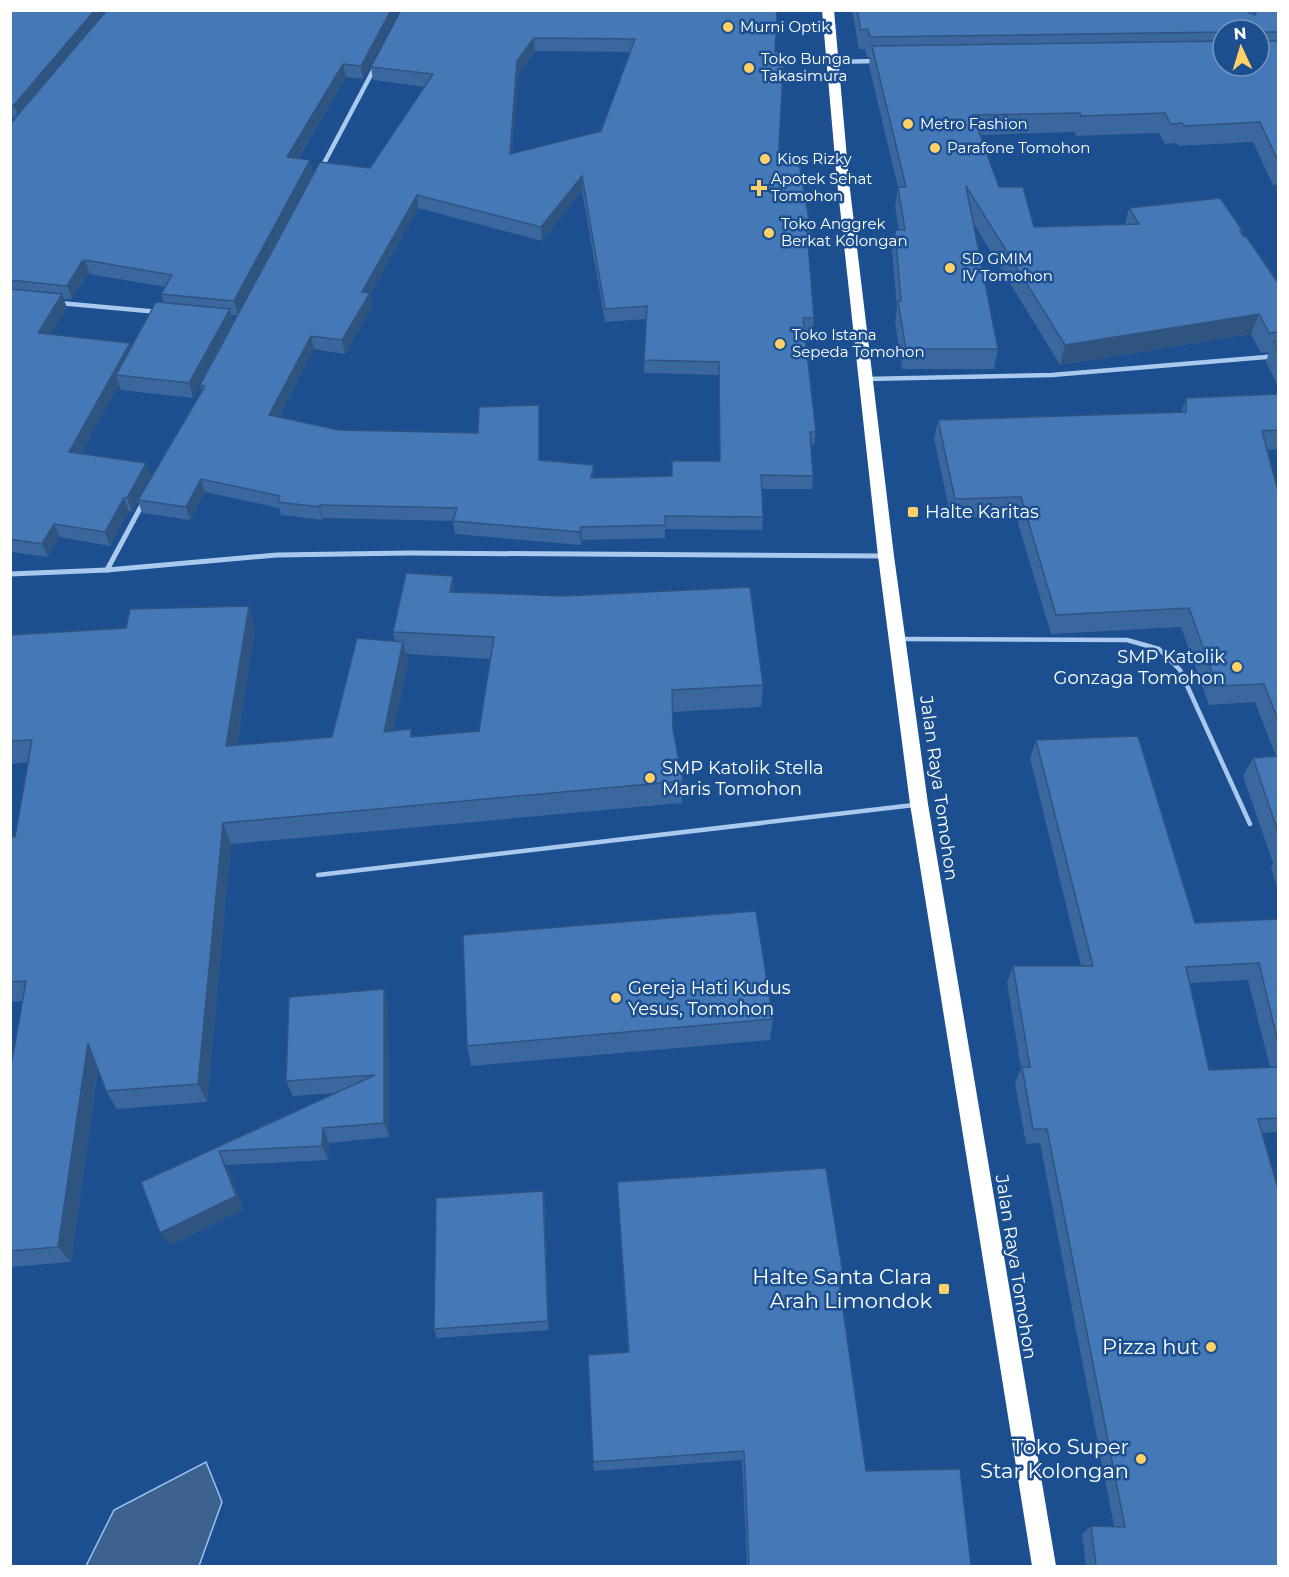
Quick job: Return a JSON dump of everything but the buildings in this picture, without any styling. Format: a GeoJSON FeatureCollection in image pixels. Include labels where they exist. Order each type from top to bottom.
{"type":"FeatureCollection","features":[{"type":"Feature","properties":{"kind":"highway","name":"Jalan Raya Tomohon"},"geometry":{"type":"LineString","coordinates":[[828,10],[830,62],[865,379],[919,804],[1044,1566]]}},
{"type":"Feature","properties":{"kind":"street"},"geometry":{"type":"LineString","coordinates":[[830,62],[889,61]]}},
{"type":"Feature","properties":{"kind":"street"},"geometry":{"type":"LineString","coordinates":[[316,178],[377,63]]}},
{"type":"Feature","properties":{"kind":"street"},"geometry":{"type":"LineString","coordinates":[[57,303],[161,312]]}},
{"type":"Feature","properties":{"kind":"street"},"geometry":{"type":"LineString","coordinates":[[865,379],[1052,375],[1278,356]]}},
{"type":"Feature","properties":{"kind":"street"},"geometry":{"type":"LineString","coordinates":[[107,570],[150,490]]}},
{"type":"Feature","properties":{"kind":"street"},"geometry":{"type":"LineString","coordinates":[[10,574],[107,570],[277,555],[409,553],[886,556]]}},
{"type":"Feature","properties":{"kind":"lane"},"geometry":{"type":"LineString","coordinates":[[897,639],[1128,640],[1159,650],[1180,670],[1250,824]]}},
{"type":"Feature","properties":{"kind":"lane"},"geometry":{"type":"LineString","coordinates":[[318,875],[919,804]]}},
{"type":"Feature","properties":{"kind":"water"},"geometry":{"type":"Polygon","coordinates":[[[206,1462],[222,1502],[199,1566],[86,1566],[114,1510],[206,1462]]]}},
{"type":"Feature","properties":{"kind":"place","name":"Murni Optik"},"geometry":{"type":"Point","coordinates":[728,27]}},
{"type":"Feature","properties":{"kind":"place","name":"Toko Bunga Takasimura"},"geometry":{"type":"Point","coordinates":[749,68]}},
{"type":"Feature","properties":{"kind":"place","name":"Metro Fashion"},"geometry":{"type":"Point","coordinates":[908,124]}},
{"type":"Feature","properties":{"kind":"place","name":"Parafone Tomohon"},"geometry":{"type":"Point","coordinates":[935,148]}},
{"type":"Feature","properties":{"kind":"place","name":"Kios Rizky"},"geometry":{"type":"Point","coordinates":[765,159]}},
{"type":"Feature","properties":{"kind":"place","name":"Apotek Sehat Tomohon"},"geometry":{"type":"Point","coordinates":[759,188]}},
{"type":"Feature","properties":{"kind":"place","name":"Toko Anggrek Berkat Kolongan"},"geometry":{"type":"Point","coordinates":[769,233]}},
{"type":"Feature","properties":{"kind":"place","name":"SD GMIM IV Tomohon"},"geometry":{"type":"Point","coordinates":[950,268]}},
{"type":"Feature","properties":{"kind":"place","name":"Toko Istana Sepeda Tomohon"},"geometry":{"type":"Point","coordinates":[780,344]}},
{"type":"Feature","properties":{"kind":"place","name":"Halte Karitas"},"geometry":{"type":"Point","coordinates":[913,512]}},
{"type":"Feature","properties":{"kind":"place","name":"SMP Katolik Gonzaga Tomohon"},"geometry":{"type":"Point","coordinates":[1237,667]}},
{"type":"Feature","properties":{"kind":"place","name":"SMP Katolik Stella Maris Tomohon"},"geometry":{"type":"Point","coordinates":[650,778]}},
{"type":"Feature","properties":{"kind":"place","name":"Gereja Hati Kudus Yesus, Tomohon"},"geometry":{"type":"Point","coordinates":[616,998]}},
{"type":"Feature","properties":{"kind":"place","name":"Halte Santa Clara Arah Limondok"},"geometry":{"type":"Point","coordinates":[944,1289]}},
{"type":"Feature","properties":{"kind":"place","name":"Pizza hut"},"geometry":{"type":"Point","coordinates":[1211,1347]}},
{"type":"Feature","properties":{"kind":"place","name":"Toko Super Star Kolongan"},"geometry":{"type":"Point","coordinates":[1141,1459]}}]}
